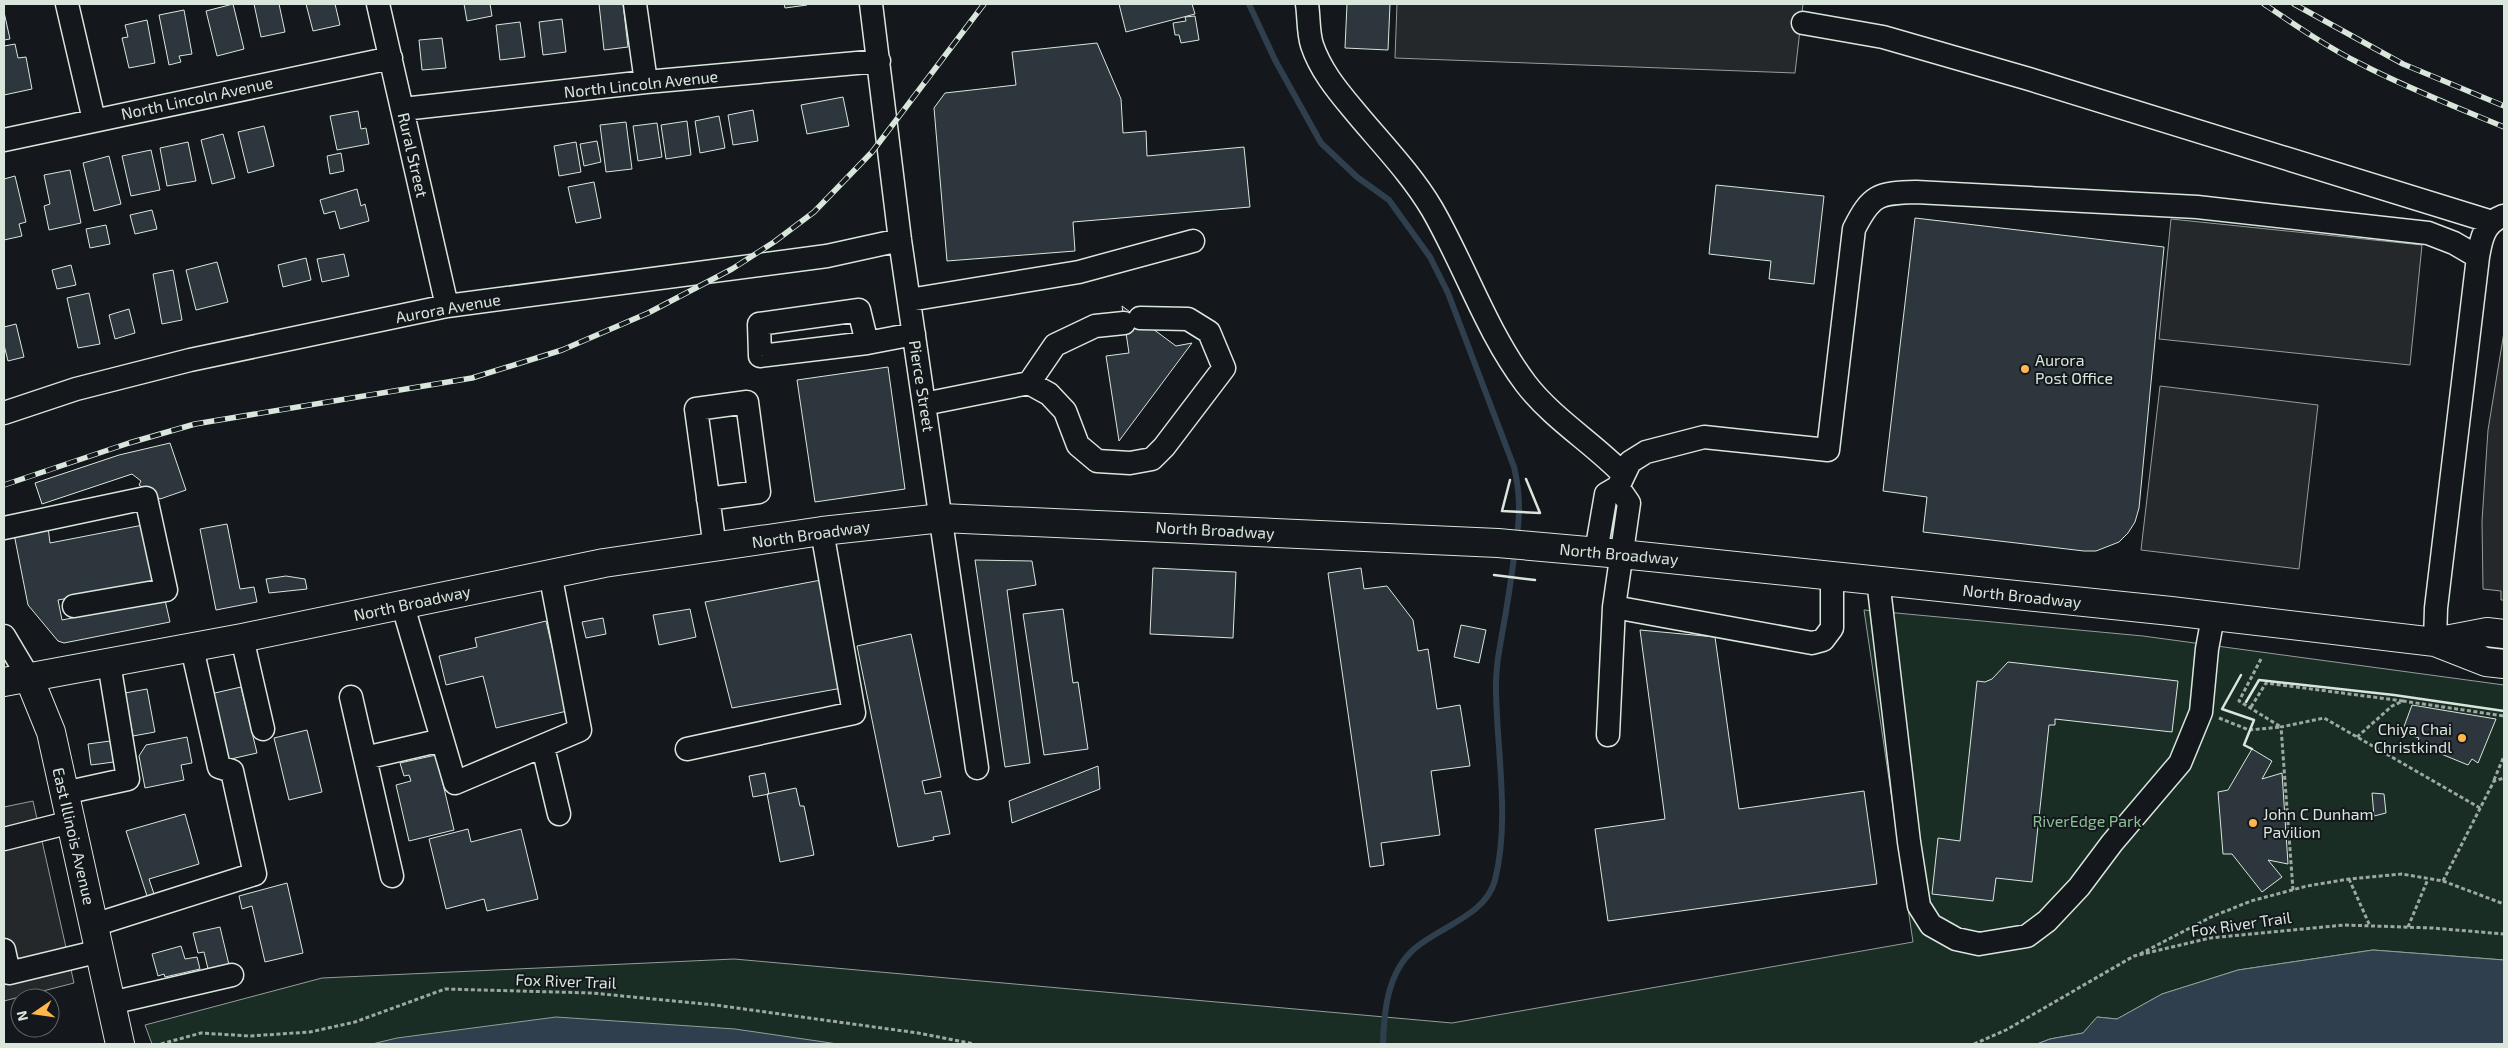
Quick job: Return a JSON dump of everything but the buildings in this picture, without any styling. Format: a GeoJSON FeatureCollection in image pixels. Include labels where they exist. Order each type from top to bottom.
{"type":"FeatureCollection","features":[{"type":"Feature","properties":{"kind":"main road","name":"North Broadway"},"geometry":{"type":"LineString","coordinates":[[16,680],[192,648],[403,606],[550,573],[649,556],[822,532],[942,518],[1498,543],[1609,553],[1832,575],[2435,642],[2486,662],[2504,664]]}},
{"type":"Feature","properties":{"kind":"main road","name":"North Broadway"},"geometry":{"type":"LineString","coordinates":[[2435,642],[2487,632],[2504,634]]}},
{"type":"Feature","properties":{"kind":"main road","name":"East Illinois Avenue"},"geometry":{"type":"LineString","coordinates":[[16,680],[50,732],[120,1044]]}},
{"type":"Feature","properties":{"kind":"street"},"geometry":{"type":"LineString","coordinates":[[67,4],[94,120]]}},
{"type":"Feature","properties":{"kind":"street","name":"Rural Street"},"geometry":{"type":"LineString","coordinates":[[378,4],[447,306]]}},
{"type":"Feature","properties":{"kind":"street"},"geometry":{"type":"LineString","coordinates":[[636,4],[646,82]]}},
{"type":"Feature","properties":{"kind":"street","name":"Pierce Street"},"geometry":{"type":"LineString","coordinates":[[871,4],[900,240],[977,768]]}},
{"type":"Feature","properties":{"kind":"street"},"geometry":{"type":"LineString","coordinates":[[1307,4],[1311,44],[1328,80],[1402,167],[1431,208],[1477,297],[1492,332],[1509,360],[1528,386],[1546,405],[1600,451],[1620,481],[1629,503],[1628,523],[1609,553],[1614,607],[1608,735]]}},
{"type":"Feature","properties":{"kind":"street"},"geometry":{"type":"LineString","coordinates":[[1803,23],[1883,37],[2498,219],[2482,235],[2478,257],[2436,608],[2435,642]]}},
{"type":"Feature","properties":{"kind":"street","name":"North Lincoln Avenue"},"geometry":{"type":"LineString","coordinates":[[4,140],[391,58]]}},
{"type":"Feature","properties":{"kind":"street","name":"North Lincoln Avenue"},"geometry":{"type":"LineString","coordinates":[[403,109],[646,82],[879,61]]}},
{"type":"Feature","properties":{"kind":"street"},"geometry":{"type":"LineString","coordinates":[[1620,481],[1630,462],[1646,452],[1704,437],[1828,450],[1854,229],[1866,205],[1887,192],[2197,207],[2428,233],[2454,243],[2478,257]]}},
{"type":"Feature","properties":{"kind":"street","name":"Aurora Avenue"},"geometry":{"type":"LineString","coordinates":[[4,413],[76,388],[190,360],[447,306],[827,256],[900,240]]}},
{"type":"Feature","properties":{"kind":"street"},"geometry":{"type":"LineString","coordinates":[[909,300],[1079,272],[1193,241]]}},
{"type":"Feature","properties":{"kind":"street"},"geometry":{"type":"LineString","coordinates":[[924,404],[1029,384],[1049,394],[1065,412],[1078,445],[1097,461],[1130,463],[1152,459],[1164,447],[1224,368],[1209,332],[1188,320],[1132,321],[1094,326],[1055,345],[1029,384]]}},
{"type":"Feature","properties":{"kind":"street"},"geometry":{"type":"LineString","coordinates":[[867,343],[914,334]]}},
{"type":"Feature","properties":{"kind":"street"},"geometry":{"type":"LineString","coordinates":[[708,499],[759,492],[748,402],[696,409],[708,499],[715,548]]}},
{"type":"Feature","properties":{"kind":"street"},"geometry":{"type":"LineString","coordinates":[[4,528],[146,498],[166,590],[74,606]]}},
{"type":"Feature","properties":{"kind":"street"},"geometry":{"type":"LineString","coordinates":[[687,749],[854,714],[822,532]]}},
{"type":"Feature","properties":{"kind":"street"},"geometry":{"type":"LineString","coordinates":[[403,606],[455,783],[580,730],[550,573]]}},
{"type":"Feature","properties":{"kind":"street"},"geometry":{"type":"LineString","coordinates":[[1614,607],[1812,643],[1823,640],[1832,628],[1832,575]]}},
{"type":"Feature","properties":{"kind":"street"},"geometry":{"type":"LineString","coordinates":[[1878,580],[1908,842],[1919,906],[1932,925],[1956,939],[1979,944],[2003,942],[2027,936],[2047,921],[2079,888],[2112,843],[2180,763],[2201,712],[2207,649],[2214,617]]}},
{"type":"Feature","properties":{"kind":"street","name":"East Illinois Avenue"},"geometry":{"type":"LineString","coordinates":[[4,636],[16,680]]}},
{"type":"Feature","properties":{"kind":"street"},"geometry":{"type":"LineString","coordinates":[[242,638],[263,729]]}},
{"type":"Feature","properties":{"kind":"street"},"geometry":{"type":"LineString","coordinates":[[4,950],[9,973],[255,874],[232,771],[219,767],[192,648]]}},
{"type":"Feature","properties":{"kind":"street"},"geometry":{"type":"LineString","coordinates":[[64,793],[128,779],[109,663]]}},
{"type":"Feature","properties":{"kind":"street"},"geometry":{"type":"LineString","coordinates":[[351,697],[392,876]]}},
{"type":"Feature","properties":{"kind":"street"},"geometry":{"type":"LineString","coordinates":[[365,758],[442,740]]}},
{"type":"Feature","properties":{"kind":"street"},"geometry":{"type":"LineString","coordinates":[[543,747],[559,814]]}},
{"type":"Feature","properties":{"kind":"street"},"geometry":{"type":"LineString","coordinates":[[4,839],[71,822]]}},
{"type":"Feature","properties":{"kind":"street"},"geometry":{"type":"LineString","coordinates":[[111,1003],[232,975]]}},
{"type":"Feature","properties":{"kind":"path"},"geometry":{"type":"LineString","coordinates":[[2261,659],[2239,701],[2281,727]]}},
{"type":"Feature","properties":{"kind":"path"},"geometry":{"type":"LineString","coordinates":[[2251,707],[2266,683],[2504,716]]}},
{"type":"Feature","properties":{"kind":"path"},"geometry":{"type":"LineString","coordinates":[[2357,737],[2392,706],[2403,701]]}},
{"type":"Feature","properties":{"kind":"path"},"geometry":{"type":"LineString","coordinates":[[2201,712],[2249,730],[2281,727],[2324,718],[2480,808]]}},
{"type":"Feature","properties":{"kind":"path"},"geometry":{"type":"LineString","coordinates":[[2281,727],[2293,890]]}},
{"type":"Feature","properties":{"kind":"path"},"geometry":{"type":"LineString","coordinates":[[2443,881],[2494,781],[2504,756]]}},
{"type":"Feature","properties":{"kind":"path"},"geometry":{"type":"LineString","coordinates":[[2494,781],[2504,778]]}},
{"type":"Feature","properties":{"kind":"path"},"geometry":{"type":"LineString","coordinates":[[2134,956],[2211,917],[2251,901],[2293,890],[2349,879],[2402,874],[2443,881],[2504,904]]}},
{"type":"Feature","properties":{"kind":"path"},"geometry":{"type":"LineString","coordinates":[[2349,879],[2370,926]]}},
{"type":"Feature","properties":{"kind":"path"},"geometry":{"type":"LineString","coordinates":[[2408,927],[2428,879]]}},
{"type":"Feature","properties":{"kind":"path","name":"Fox River Trail"},"geometry":{"type":"LineString","coordinates":[[1974,1044],[2006,1030],[2134,956],[2210,938],[2344,925],[2408,927],[2504,934]]}},
{"type":"Feature","properties":{"kind":"path","name":"Fox River Trail"},"geometry":{"type":"LineString","coordinates":[[161,1044],[201,1033],[250,1036],[310,1032],[355,1022],[445,989],[592,994],[715,1005],[918,1033],[974,1044]]}},
{"type":"Feature","properties":{"kind":"green space","name":"RiverEdge Park"},"geometry":{"type":"Polygon","coordinates":[[[1864,610],[2143,636],[2504,685],[2504,960],[2373,950],[2238,970],[2162,994],[2117,1019],[2097,1017],[2083,1033],[2050,1039],[2037,1044],[152,1044],[145,1025],[322,978],[734,959],[1452,1023],[1913,942],[1864,610]]]}},
{"type":"Feature","properties":{"kind":"shaded area"},"geometry":{"type":"Polygon","coordinates":[[[1397,4],[1803,4],[1795,73],[1395,58],[1397,4]]]}},
{"type":"Feature","properties":{"kind":"shaded area"},"geometry":{"type":"Polygon","coordinates":[[[2171,219],[2422,245],[2410,365],[2159,339],[2171,219]]]}},
{"type":"Feature","properties":{"kind":"shaded area"},"geometry":{"type":"Polygon","coordinates":[[[2504,332],[2504,600],[2501,600],[2501,591],[2483,589],[2482,521],[2488,430],[2504,332]]]}},
{"type":"Feature","properties":{"kind":"shaded area"},"geometry":{"type":"Polygon","coordinates":[[[2160,386],[2318,405],[2299,569],[2141,550],[2160,386]]]}},
{"type":"Feature","properties":{"kind":"shaded area"},"geometry":{"type":"Polygon","coordinates":[[[33,801],[74,983],[55,988],[10,988],[10,999],[4,1001],[4,807],[33,801]]]}},
{"type":"Feature","properties":{"kind":"water"},"geometry":{"type":"Polygon","coordinates":[[[2373,950],[2504,960],[2504,1044],[2037,1044],[2050,1039],[2083,1033],[2097,1017],[2117,1019],[2162,994],[2238,970],[2373,950]]]}},
{"type":"Feature","properties":{"kind":"water"},"geometry":{"type":"Polygon","coordinates":[[[556,1017],[735,1029],[838,1044],[372,1044],[397,1038],[556,1017]]]}},
{"type":"Feature","properties":{"kind":"waterway"},"geometry":{"type":"LineString","coordinates":[[1249,4],[1275,60],[1321,143],[1357,177],[1389,200],[1430,257],[1448,293],[1514,467],[1519,502],[1517,537]]}},
{"type":"Feature","properties":{"kind":"waterway"},"geometry":{"type":"LineString","coordinates":[[1383,1044],[1386,1007],[1397,970],[1413,950],[1423,942],[1460,920],[1482,903],[1490,892],[1495,880],[1502,834],[1496,673],[1515,550]]}},
{"type":"Feature","properties":{"kind":"railway"},"geometry":{"type":"LineString","coordinates":[[4,485],[129,443],[195,424],[472,378],[562,350],[648,313],[732,269],[774,242],[814,212],[872,152],[984,4]]}},
{"type":"Feature","properties":{"kind":"railway"},"geometry":{"type":"LineString","coordinates":[[2264,4],[2299,28],[2378,73],[2504,127]]}},
{"type":"Feature","properties":{"kind":"railway"},"geometry":{"type":"LineString","coordinates":[[2294,4],[2403,64],[2504,106]]}},
{"type":"Feature","properties":{"kind":"wall"},"geometry":{"type":"LineString","coordinates":[[1510,480],[1502,511],[1540,513],[1526,479]]}},
{"type":"Feature","properties":{"kind":"wall"},"geometry":{"type":"LineString","coordinates":[[1494,575],[1535,580]]}},
{"type":"Feature","properties":{"kind":"wall"},"geometry":{"type":"LineString","coordinates":[[2241,675],[2222,709],[2254,720],[2244,745],[2252,749]]}},
{"type":"Feature","properties":{"kind":"wall"},"geometry":{"type":"LineString","coordinates":[[2246,702],[2259,680],[2394,695],[2504,711]]}},
{"type":"Feature","properties":{"kind":"place","name":"Aurora Post Office"},"geometry":{"type":"Point","coordinates":[2025,369]}},
{"type":"Feature","properties":{"kind":"place","name":"Chiya Chai Christkindl"},"geometry":{"type":"Point","coordinates":[2462,738]}},
{"type":"Feature","properties":{"kind":"place","name":"John C Dunham Pavilion"},"geometry":{"type":"Point","coordinates":[2253,823]}}]}
